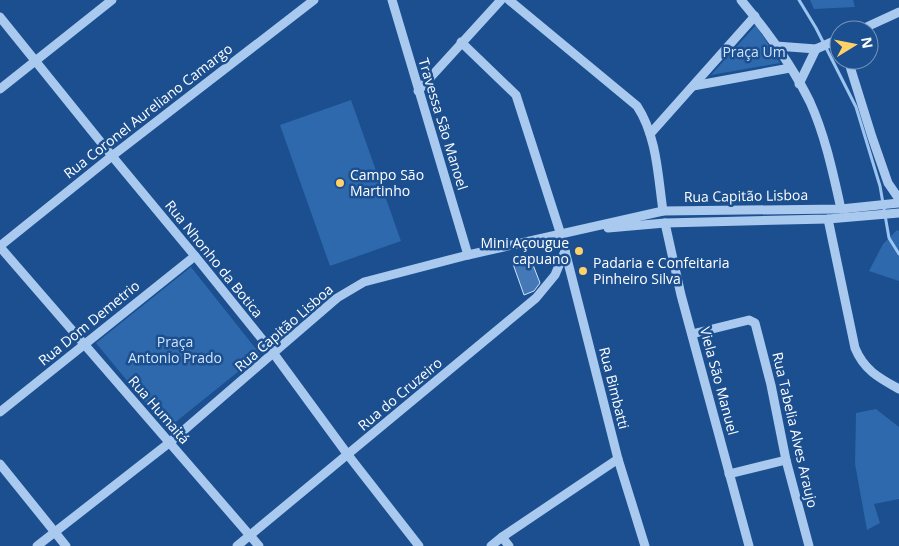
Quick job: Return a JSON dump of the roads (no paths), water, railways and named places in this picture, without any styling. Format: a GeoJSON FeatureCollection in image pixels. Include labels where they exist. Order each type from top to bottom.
{"type":"FeatureCollection","features":[{"type":"Feature","properties":{"kind":"street","name":"Rua Coronel Aureliano Camargo"},"geometry":{"type":"LineString","coordinates":[[0,246],[112,156],[314,0]]}},
{"type":"Feature","properties":{"kind":"street","name":"Travessa São Manoel"},"geometry":{"type":"LineString","coordinates":[[392,0],[468,255]]}},
{"type":"Feature","properties":{"kind":"street"},"geometry":{"type":"LineString","coordinates":[[418,91],[501,0]]}},
{"type":"Feature","properties":{"kind":"street"},"geometry":{"type":"LineString","coordinates":[[508,0],[637,106],[644,117],[650,134],[663,211]]}},
{"type":"Feature","properties":{"kind":"street"},"geometry":{"type":"LineString","coordinates":[[741,0],[776,46],[810,102],[820,129],[841,209]]}},
{"type":"Feature","properties":{"kind":"street"},"geometry":{"type":"LineString","coordinates":[[0,89],[107,2]]}},
{"type":"Feature","properties":{"kind":"street"},"geometry":{"type":"LineString","coordinates":[[879,21],[899,12]]}},
{"type":"Feature","properties":{"kind":"street"},"geometry":{"type":"LineString","coordinates":[[650,134],[755,16]]}},
{"type":"Feature","properties":{"kind":"street","name":"Rua Nhonho da Botica"},"geometry":{"type":"LineString","coordinates":[[0,17],[274,354],[348,455],[419,546]]}},
{"type":"Feature","properties":{"kind":"street","name":"Rua Bimbatti"},"geometry":{"type":"LineString","coordinates":[[461,42],[516,95],[561,235],[618,459],[645,546]]}},
{"type":"Feature","properties":{"kind":"street"},"geometry":{"type":"LineString","coordinates":[[776,46],[818,49],[829,44]]}},
{"type":"Feature","properties":{"kind":"street"},"geometry":{"type":"LineString","coordinates":[[800,84],[818,49]]}},
{"type":"Feature","properties":{"kind":"street"},"geometry":{"type":"LineString","coordinates":[[693,86],[790,68]]}},
{"type":"Feature","properties":{"kind":"street"},"geometry":{"type":"LineString","coordinates":[[851,70],[896,206]]}},
{"type":"Feature","properties":{"kind":"street","name":"Rua Capitão Lisboa"},"geometry":{"type":"LineString","coordinates":[[596,227],[615,228],[665,223],[828,219],[896,206]]}},
{"type":"Feature","properties":{"kind":"street","name":"Rua Capitão Lisboa"},"geometry":{"type":"LineString","coordinates":[[37,546],[169,443],[337,298],[364,282],[468,255],[663,211],[841,209],[868,211]]}},
{"type":"Feature","properties":{"kind":"street"},"geometry":{"type":"LineString","coordinates":[[828,219],[855,348],[860,360],[869,370],[899,389]]}},
{"type":"Feature","properties":{"kind":"street","name":"Viela São Manuel"},"geometry":{"type":"LineString","coordinates":[[665,223],[681,296],[749,546]]}},
{"type":"Feature","properties":{"kind":"street","name":"Rua Humaitá"},"geometry":{"type":"LineString","coordinates":[[0,246],[259,546]]}},
{"type":"Feature","properties":{"kind":"street","name":"Rua do Cruzeiro"},"geometry":{"type":"LineString","coordinates":[[237,546],[536,298],[554,275],[565,250]]}},
{"type":"Feature","properties":{"kind":"street","name":"Rua Dom Demetrio"},"geometry":{"type":"LineString","coordinates":[[0,412],[195,256]]}},
{"type":"Feature","properties":{"kind":"street","name":"Rua Tabelia Alves Araujo"},"geometry":{"type":"LineString","coordinates":[[692,334],[753,320],[757,327],[786,460],[809,546]]}},
{"type":"Feature","properties":{"kind":"street"},"geometry":{"type":"LineString","coordinates":[[491,546],[618,459]]}},
{"type":"Feature","properties":{"kind":"street"},"geometry":{"type":"LineString","coordinates":[[729,474],[786,460]]}},
{"type":"Feature","properties":{"kind":"street"},"geometry":{"type":"LineString","coordinates":[[0,464],[66,546]]}},
{"type":"Feature","properties":{"kind":"street"},"geometry":{"type":"LineString","coordinates":[[502,537],[509,546]]}},
{"type":"Feature","properties":{"kind":"waterway"},"geometry":{"type":"LineString","coordinates":[[799,0],[816,28],[856,107],[880,186],[889,238],[899,254]]}},
{"type":"Feature","properties":{"kind":"place","name":"Campo São Martinho"},"geometry":{"type":"Point","coordinates":[340,183]}},
{"type":"Feature","properties":{"kind":"place","name":"Mini Açougue capuano"},"geometry":{"type":"Point","coordinates":[579,251]}},
{"type":"Feature","properties":{"kind":"place","name":"Padaria e Confeitaria Pinheiro Silva"},"geometry":{"type":"Point","coordinates":[583,271]}},
{"type":"Feature","properties":{"kind":"park label","name":"Praça Um"},"geometry":{"type":"Point","coordinates":[754,52]}},
{"type":"Feature","properties":{"kind":"park label","name":"Praça Antonio Prado"},"geometry":{"type":"Point","coordinates":[175,350]}}]}
